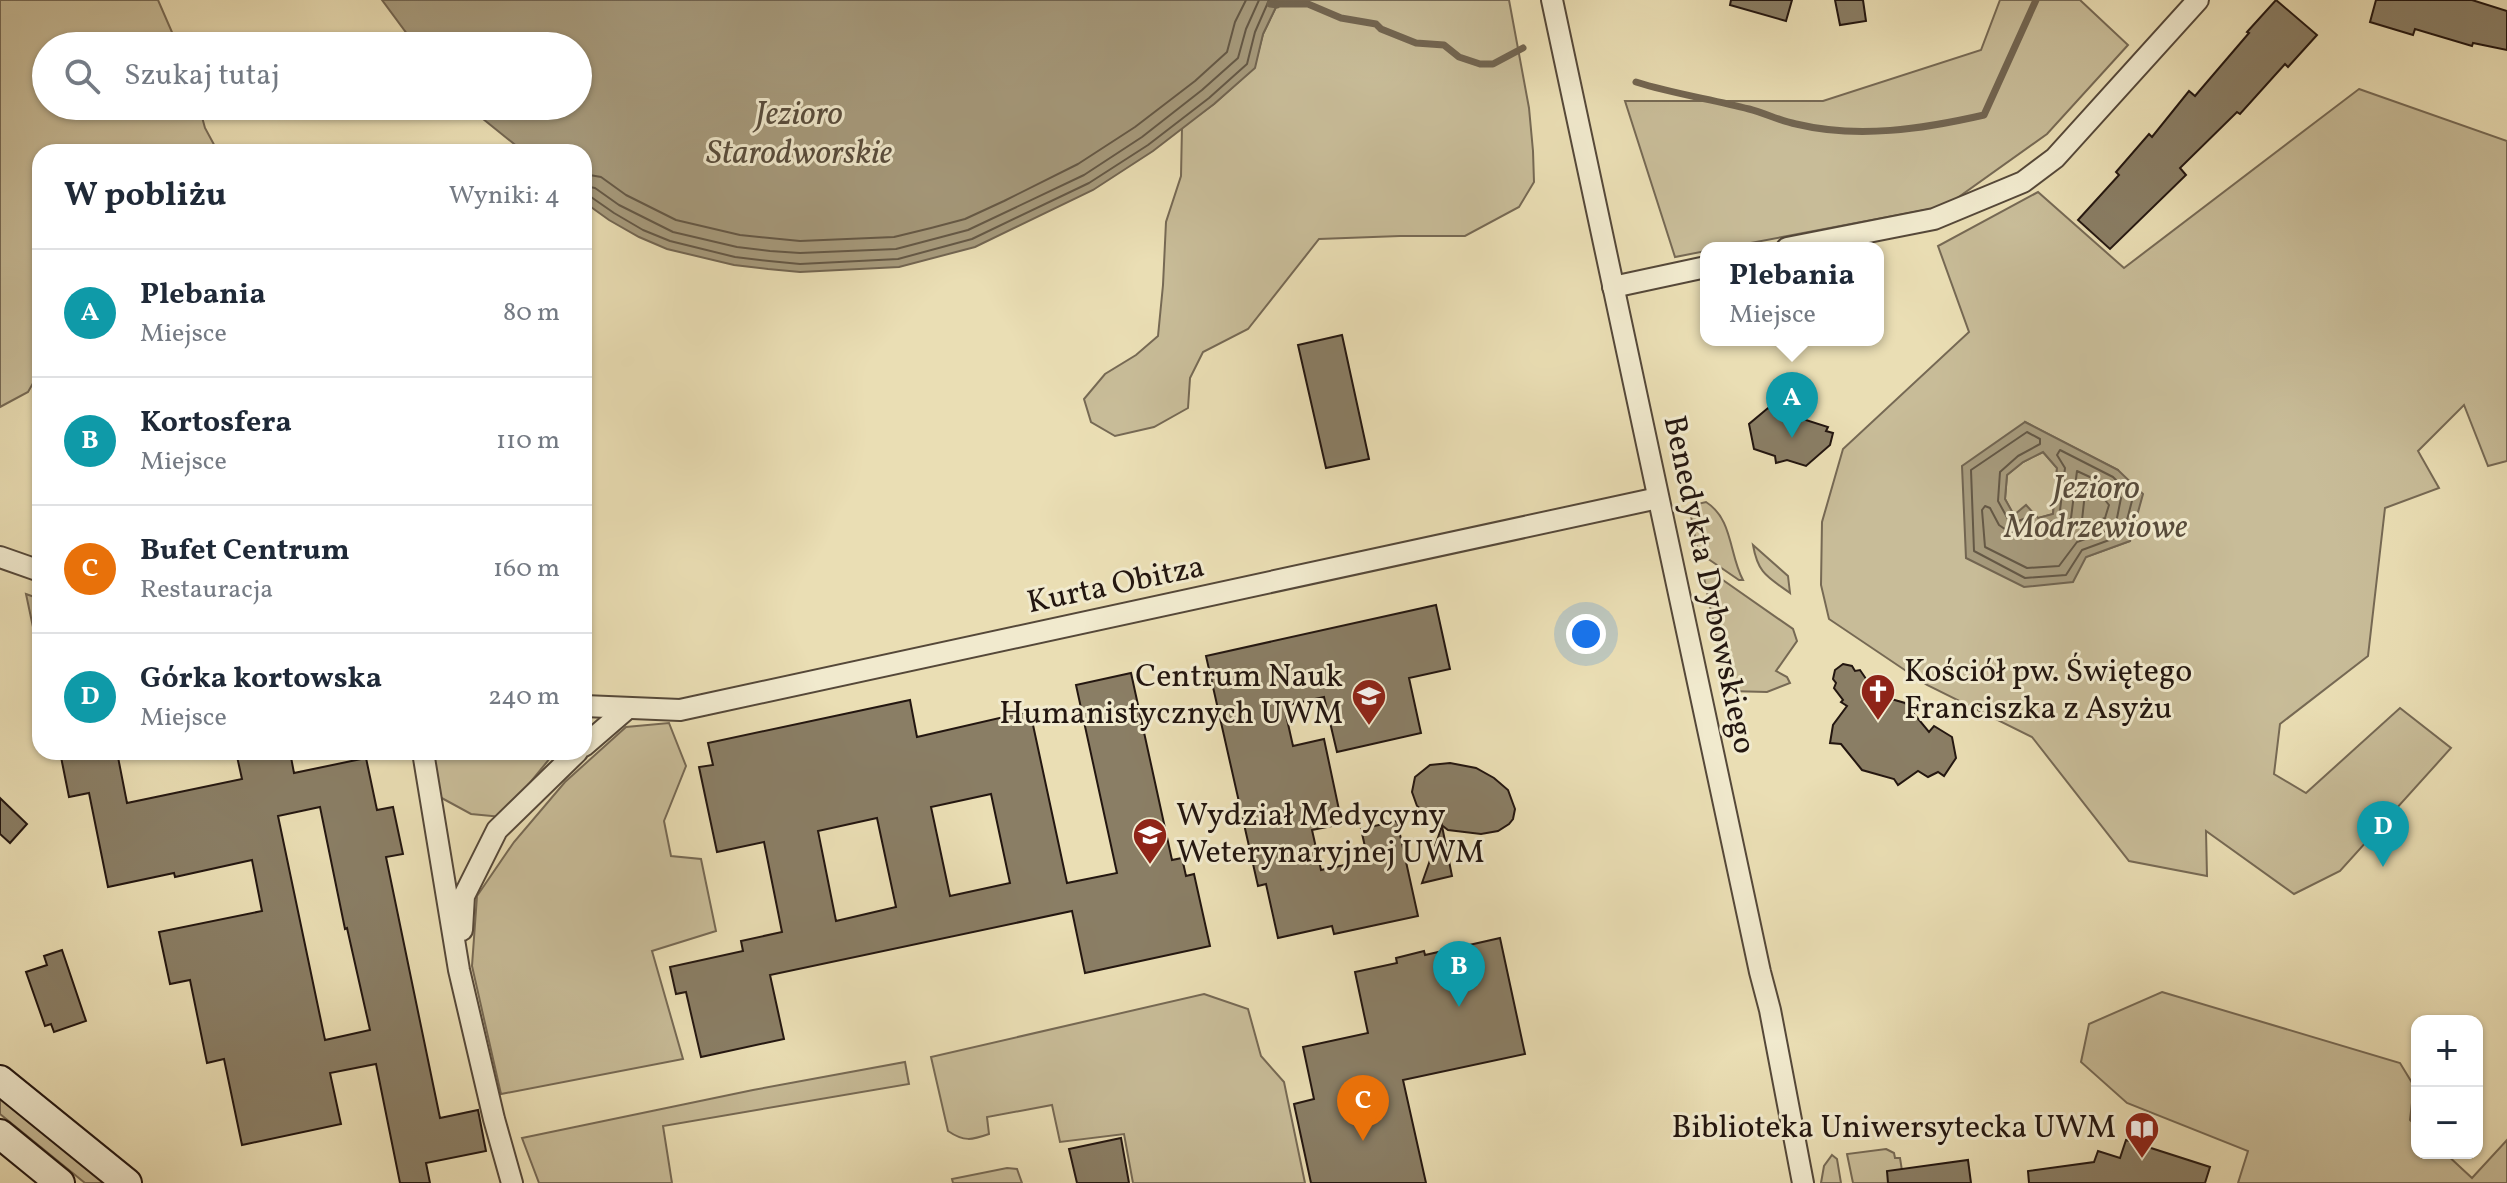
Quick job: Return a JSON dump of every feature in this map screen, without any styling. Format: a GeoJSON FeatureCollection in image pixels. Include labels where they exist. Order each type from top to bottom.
{"type":"FeatureCollection","features":[{"type":"Feature","properties":{"kind":"main road"},"geometry":{"type":"LineString","coordinates":[[0,1080],[127,1183]]}},
{"type":"Feature","properties":{"kind":"main road"},"geometry":{"type":"LineString","coordinates":[[0,1134],[60,1183]]}},
{"type":"Feature","properties":{"kind":"street","name":"Benedykta Dybowskiego"},"geometry":{"type":"LineString","coordinates":[[1552,0],[1770,1010],[1803,1183]]}},
{"type":"Feature","properties":{"kind":"street"},"geometry":{"type":"LineString","coordinates":[[1817,242],[1934,219],[2023,182],[2055,158],[2198,0]]}},
{"type":"Feature","properties":{"kind":"street"},"geometry":{"type":"LineString","coordinates":[[1613,287],[1700,268]]}},
{"type":"Feature","properties":{"kind":"street","name":"Kurta Obitza"},"geometry":{"type":"LineString","coordinates":[[592,706],[680,710],[1658,498]]}},
{"type":"Feature","properties":{"kind":"street"},"geometry":{"type":"LineString","coordinates":[[0,557],[32,568]]}},
{"type":"Feature","properties":{"kind":"street"},"geometry":{"type":"LineString","coordinates":[[592,739],[628,708]]}},
{"type":"Feature","properties":{"kind":"street"},"geometry":{"type":"LineString","coordinates":[[424,760],[459,970],[512,1183]]}},
{"type":"Feature","properties":{"kind":"street"},"geometry":{"type":"LineString","coordinates":[[459,970],[464,896],[497,830],[569,760]]}},
{"type":"Feature","properties":{"kind":"shaded area"},"geometry":{"type":"Polygon","coordinates":[[[0,0],[158,0],[172,32],[32,32],[32,120],[203,120],[214,144],[32,144],[32,385],[28,392],[0,407],[0,0]]]}},
{"type":"Feature","properties":{"kind":"shaded area"},"geometry":{"type":"Polygon","coordinates":[[[1277,0],[1509,0],[1529,108],[1534,182],[1519,207],[1465,236],[1319,239],[1248,329],[1203,352],[1190,378],[1188,408],[1154,427],[1115,436],[1091,422],[1084,399],[1105,374],[1136,355],[1158,336],[1166,222],[1181,176],[1182,127],[1214,104],[1254,68],[1277,0]]]}},
{"type":"Feature","properties":{"kind":"shaded area"},"geometry":{"type":"Polygon","coordinates":[[[2000,0],[2080,0],[2128,45],[2047,134],[1946,206],[1756,242],[1700,242],[1700,252],[1675,257],[1625,101],[1823,101],[1981,50],[2000,0]]]}},
{"type":"Feature","properties":{"kind":"shaded area"},"geometry":{"type":"Polygon","coordinates":[[[2359,89],[2507,141],[2507,461],[2488,466],[2464,405],[2418,451],[2439,488],[2385,508],[2368,656],[2280,724],[2274,774],[2306,793],[2400,708],[2451,748],[2340,871],[2294,894],[2206,831],[2207,876],[2129,861],[2032,737],[1927,685],[1829,619],[1821,585],[1822,522],[1843,449],[1969,332],[1938,246],[2038,192],[2124,268],[2359,89]],[[2025,422],[1967,558],[2086,557],[2130,541],[2118,470],[2025,422]]]}},
{"type":"Feature","properties":{"kind":"shaded area"},"geometry":{"type":"Polygon","coordinates":[[[2043,452],[2057,468],[2053,514],[2039,518],[2014,516],[2005,499],[2007,475],[2043,452]]]}},
{"type":"Feature","properties":{"kind":"shaded area"},"geometry":{"type":"Polygon","coordinates":[[[1706,502],[1715,509],[1726,527],[1743,580],[1698,552],[1689,506],[1706,502]]]}},
{"type":"Feature","properties":{"kind":"shaded area"},"geometry":{"type":"Polygon","coordinates":[[[1753,545],[1788,576],[1790,593],[1761,569],[1753,545]]]}},
{"type":"Feature","properties":{"kind":"shaded area"},"geometry":{"type":"Polygon","coordinates":[[[1710,571],[1793,629],[1797,641],[1776,671],[1787,677],[1790,683],[1767,692],[1728,691],[1703,573],[1710,571]]]}},
{"type":"Feature","properties":{"kind":"shaded area"},"geometry":{"type":"Polygon","coordinates":[[[26,594],[32,596],[32,622],[26,594]]]}},
{"type":"Feature","properties":{"kind":"shaded area"},"geometry":{"type":"Polygon","coordinates":[[[669,723],[686,766],[664,821],[671,856],[701,859],[716,931],[652,951],[683,1059],[501,1094],[472,966],[477,896],[514,842],[565,782],[626,727],[669,723]]]}},
{"type":"Feature","properties":{"kind":"shaded area"},"geometry":{"type":"Polygon","coordinates":[[[548,760],[502,817],[471,814],[438,796],[433,761],[548,760]]]}},
{"type":"Feature","properties":{"kind":"shaded area"},"geometry":{"type":"Polygon","coordinates":[[[2162,992],[2400,1063],[2411,1081],[2411,1159],[2451,1159],[2472,1178],[2507,1140],[2507,1183],[2238,1183],[2248,1151],[2127,1103],[2081,1062],[2089,1024],[2162,992]]]}},
{"type":"Feature","properties":{"kind":"shaded area"},"geometry":{"type":"Polygon","coordinates":[[[1204,994],[1248,1009],[1261,1056],[1284,1082],[1305,1183],[1133,1183],[1124,1134],[1060,1142],[1052,1105],[987,1117],[989,1134],[978,1138],[968,1139],[948,1131],[931,1057],[1204,994]]]}},
{"type":"Feature","properties":{"kind":"shaded area"},"geometry":{"type":"Polygon","coordinates":[[[905,1062],[909,1084],[663,1126],[672,1183],[539,1183],[522,1138],[753,1090],[905,1062]]]}},
{"type":"Feature","properties":{"kind":"shaded area"},"geometry":{"type":"Polygon","coordinates":[[[0,1098],[105,1183],[85,1183],[0,1114],[0,1098]]]}},
{"type":"Feature","properties":{"kind":"shaded area"},"geometry":{"type":"Polygon","coordinates":[[[1886,1149],[1894,1153],[1895,1158],[1900,1158],[1904,1183],[1853,1183],[1847,1154],[1886,1149]]]}},
{"type":"Feature","properties":{"kind":"shaded area"},"geometry":{"type":"Polygon","coordinates":[[[1832,1155],[1837,1159],[1841,1183],[1821,1183],[1824,1166],[1832,1155]]]}},
{"type":"Feature","properties":{"kind":"shaded area"},"geometry":{"type":"Polygon","coordinates":[[[1007,1168],[1017,1169],[1022,1183],[953,1183],[952,1179],[1007,1168]]]}},
{"type":"Feature","properties":{"kind":"water","name":"Jezioro Starodworskie"},"geometry":{"type":"Polygon","coordinates":[[[382,0],[1277,0],[1263,34],[1255,68],[1153,151],[1093,190],[975,247],[899,267],[800,272],[734,265],[667,249],[639,237],[592,208],[592,144],[514,144],[484,120],[592,120],[592,32],[406,32],[382,0]]]}},
{"type":"Feature","properties":{"kind":"water","name":"Jezioro Modrzewiowe"},"geometry":{"type":"Polygon","coordinates":[[[2025,422],[2118,470],[2143,494],[2130,541],[2086,557],[2073,582],[2024,587],[1966,558],[1962,466],[2025,422]],[[2043,452],[2007,475],[2005,499],[2014,515],[2026,505],[2038,518],[2053,514],[2057,468],[2043,452]]]}},
{"type":"Feature","properties":{"kind":"building"},"geometry":{"type":"Polygon","coordinates":[[[1731,0],[1792,0],[1786,21],[1730,5],[1731,0]]]}},
{"type":"Feature","properties":{"kind":"building"},"geometry":{"type":"Polygon","coordinates":[[[1835,0],[1863,0],[1866,21],[1840,25],[1835,0]]]}},
{"type":"Feature","properties":{"kind":"building"},"geometry":{"type":"Polygon","coordinates":[[[2276,0],[2317,35],[2288,67],[2285,64],[2240,114],[2237,112],[2180,168],[2186,175],[2110,249],[2078,220],[2119,175],[2116,172],[2149,134],[2152,137],[2189,91],[2195,96],[2276,0]]]}},
{"type":"Feature","properties":{"kind":"building"},"geometry":{"type":"Polygon","coordinates":[[[2376,0],[2472,0],[2507,11],[2507,50],[2473,43],[2472,46],[2415,29],[2413,35],[2370,22],[2376,0]]]}},
{"type":"Feature","properties":{"kind":"building"},"geometry":{"type":"Polygon","coordinates":[[[1342,335],[1369,459],[1326,468],[1298,345],[1342,335]]]}},
{"type":"Feature","properties":{"kind":"building"},"geometry":{"type":"Polygon","coordinates":[[[1768,408],[1828,427],[1826,431],[1833,433],[1830,445],[1806,466],[1787,460],[1776,463],[1775,456],[1754,449],[1749,424],[1768,408]]]}},
{"type":"Feature","properties":{"kind":"building"},"geometry":{"type":"Polygon","coordinates":[[[1436,605],[1450,669],[1409,678],[1421,733],[1337,752],[1324,697],[1284,706],[1293,746],[1324,739],[1342,824],[1312,830],[1321,870],[1368,860],[1361,829],[1397,821],[1418,916],[1334,934],[1332,926],[1278,938],[1266,884],[1258,886],[1206,656],[1436,605]]]}},
{"type":"Feature","properties":{"kind":"building","name":"Kościół pw. Świętego Franciszka z Asyżu"},"geometry":{"type":"Polygon","coordinates":[[[1843,664],[1852,666],[1855,671],[1860,670],[1877,695],[1905,703],[1929,732],[1934,726],[1952,737],[1956,758],[1944,776],[1938,772],[1928,777],[1918,771],[1898,785],[1894,779],[1862,770],[1841,744],[1830,743],[1833,725],[1847,706],[1841,702],[1843,700],[1834,688],[1836,683],[1833,679],[1835,670],[1843,664]]]}},
{"type":"Feature","properties":{"kind":"building","name":"Wydział Medycyny Weterynaryjnej UWM"},"geometry":{"type":"Polygon","coordinates":[[[1131,673],[1172,860],[1182,858],[1186,876],[1194,874],[1210,946],[1085,973],[1072,911],[770,975],[784,1039],[701,1057],[686,992],[676,994],[670,967],[743,951],[741,941],[782,932],[764,842],[717,852],[699,767],[713,765],[708,743],[910,700],[917,737],[1030,711],[1067,883],[1117,873],[1076,685],[1131,673]],[[991,794],[931,807],[950,896],[1010,883],[991,794]],[[877,818],[818,831],[836,921],[896,907],[877,818]]]}},
{"type":"Feature","properties":{"kind":"building"},"geometry":{"type":"Polygon","coordinates":[[[62,760],[119,760],[127,803],[242,779],[238,760],[292,760],[294,773],[366,760],[377,810],[393,807],[403,854],[386,857],[440,1118],[478,1110],[486,1151],[426,1163],[430,1183],[400,1183],[376,1064],[330,1073],[341,1124],[242,1145],[224,1059],[207,1063],[190,980],[170,984],[159,932],[262,911],[252,860],[175,877],[174,873],[108,887],[89,793],[69,797],[62,760]],[[320,807],[278,816],[325,1040],[370,1030],[320,807]]]}},
{"type":"Feature","properties":{"kind":"building"},"geometry":{"type":"Polygon","coordinates":[[[1450,763],[1476,768],[1508,790],[1515,809],[1509,824],[1498,831],[1481,834],[1448,830],[1417,806],[1412,792],[1415,777],[1430,765],[1450,763]]]}},
{"type":"Feature","properties":{"kind":"building"},"geometry":{"type":"Polygon","coordinates":[[[0,798],[27,824],[10,843],[0,834],[0,798]]]}},
{"type":"Feature","properties":{"kind":"building"},"geometry":{"type":"Polygon","coordinates":[[[1442,826],[1452,876],[1422,883],[1442,826]]]}},
{"type":"Feature","properties":{"kind":"building"},"geometry":{"type":"Polygon","coordinates":[[[1500,938],[1525,1054],[1403,1080],[1426,1183],[1311,1183],[1294,1104],[1314,1099],[1303,1047],[1368,1033],[1355,972],[1397,963],[1396,958],[1424,951],[1425,955],[1500,938]]]}},
{"type":"Feature","properties":{"kind":"building"},"geometry":{"type":"Polygon","coordinates":[[[62,950],[86,1021],[54,1032],[51,1024],[45,1026],[26,972],[47,965],[44,956],[62,950]]]}},
{"type":"Feature","properties":{"kind":"building"},"geometry":{"type":"Polygon","coordinates":[[[1121,1138],[1129,1183],[1077,1183],[1069,1149],[1121,1138]]]}},
{"type":"Feature","properties":{"kind":"building","name":"Biblioteka Uniwersytecka UWM"},"geometry":{"type":"Polygon","coordinates":[[[2126,1140],[2210,1167],[2205,1183],[2029,1183],[2028,1171],[2094,1162],[2098,1151],[2120,1158],[2126,1140]]]}},
{"type":"Feature","properties":{"kind":"building","name":"Biblioteka Uniwersytecka UWM"},"geometry":{"type":"Polygon","coordinates":[[[1968,1160],[1971,1183],[1888,1183],[1887,1171],[1968,1160]]]}},
{"type":"Feature","properties":{"kind":"waterway"},"geometry":{"type":"LineString","coordinates":[[1636,82],[1749,109],[1790,123],[1843,131],[1914,128],[1961,120],[1984,115],[2036,0]]}},
{"type":"Feature","properties":{"kind":"waterway"},"geometry":{"type":"LineString","coordinates":[[1277,5],[1270,4],[1308,4],[1341,18],[1376,24],[1416,43],[1444,45],[1459,57],[1480,64],[1493,64],[1523,48]]}},
{"type":"Feature","properties":{"kind":"place","name":"Plebania"},"geometry":{"type":"Point","coordinates":[1792,438]}},
{"type":"Feature","properties":{"kind":"place","name":"Kościół pw. Świętego Franciszka z Asyżu"},"geometry":{"type":"Point","coordinates":[1878,722]}},
{"type":"Feature","properties":{"kind":"place","name":"Centrum Nauk Humanistycznych UWM"},"geometry":{"type":"Point","coordinates":[1369,727]}},
{"type":"Feature","properties":{"kind":"place","name":"Wydział Medycyny Weterynaryjnej UWM"},"geometry":{"type":"Point","coordinates":[1150,866]}},
{"type":"Feature","properties":{"kind":"place","name":"Górka kortowska"},"geometry":{"type":"Point","coordinates":[2383,867]}},
{"type":"Feature","properties":{"kind":"place","name":"Kortosfera"},"geometry":{"type":"Point","coordinates":[1459,1007]}},
{"type":"Feature","properties":{"kind":"place","name":"Bufet Centrum"},"geometry":{"type":"Point","coordinates":[1363,1141]}},
{"type":"Feature","properties":{"kind":"place","name":"Biblioteka Uniwersytecka UWM"},"geometry":{"type":"Point","coordinates":[2142,1160]}}]}
